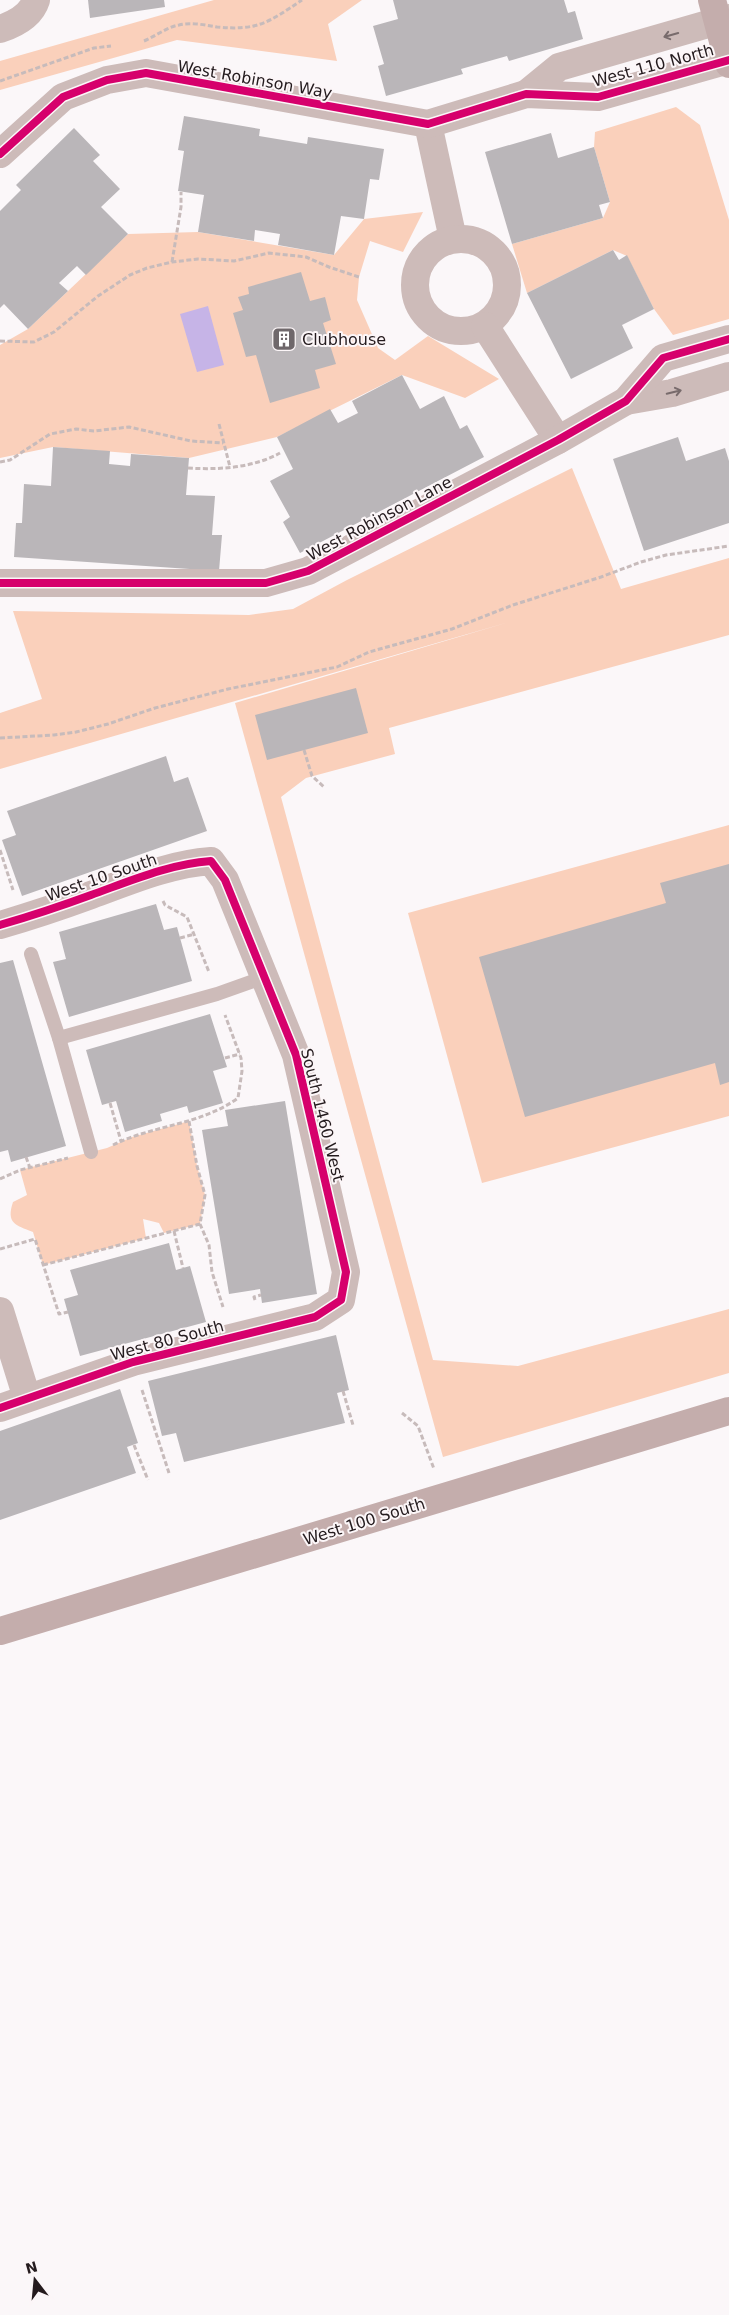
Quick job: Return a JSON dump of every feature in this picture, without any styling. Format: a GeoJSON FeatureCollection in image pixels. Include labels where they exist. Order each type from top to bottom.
{"type":"FeatureCollection","features":[{"type":"Feature","properties":{"kind":"street"},"geometry":{"type":"LineString","coordinates":[[0,29],[17,24],[34,7],[36,0]]}},
{"type":"Feature","properties":{"kind":"street"},"geometry":{"type":"LineString","coordinates":[[720,13],[729,61]]}},
{"type":"Feature","properties":{"kind":"street","name":"West 110 North"},"geometry":{"type":"LineString","coordinates":[[526,94],[560,68],[720,13]]}},
{"type":"Feature","properties":{"kind":"street","name":"West 110 North"},"geometry":{"type":"LineString","coordinates":[[526,94],[598,97],[729,61]]}},
{"type":"Feature","properties":{"kind":"street","name":"West Robinson Way"},"geometry":{"type":"LineString","coordinates":[[0,154],[63,97],[107,80],[146,73],[428,124],[526,94]]}},
{"type":"Feature","properties":{"kind":"street"},"geometry":{"type":"LineString","coordinates":[[428,124],[453,239]]}},
{"type":"Feature","properties":{"kind":"street"},"geometry":{"type":"LineString","coordinates":[[453,239],[466,239],[481,243],[495,253],[504,266],[508,284],[506,301],[497,315],[485,326],[461,332],[445,329],[433,323],[422,311],[415,296],[415,276],[421,260],[437,244],[453,239]]}},
{"type":"Feature","properties":{"kind":"street"},"geometry":{"type":"LineString","coordinates":[[485,326],[558,440]]}},
{"type":"Feature","properties":{"kind":"street","name":"West Robinson Lane"},"geometry":{"type":"LineString","coordinates":[[0,583],[266,583],[308,571],[558,440],[626,400],[664,358],[729,339]]}},
{"type":"Feature","properties":{"kind":"street","name":"West Robinson Lane"},"geometry":{"type":"LineString","coordinates":[[626,400],[672,393],[729,376]]}},
{"type":"Feature","properties":{"kind":"street","name":"West 10 South"},"geometry":{"type":"LineString","coordinates":[[11,921],[188,863],[211,862]]}},
{"type":"Feature","properties":{"kind":"street","name":"South 1460 West"},"geometry":{"type":"LineString","coordinates":[[211,862],[225,880],[298,1064],[346,1272],[341,1300]]}},
{"type":"Feature","properties":{"kind":"street","name":"West 80 South"},"geometry":{"type":"LineString","coordinates":[[0,1408],[133,1362],[315,1317],[341,1300]]}},
{"type":"Feature","properties":{"kind":"street"},"geometry":{"type":"LineString","coordinates":[[0,1311],[27,1398]]}},
{"type":"Feature","properties":{"kind":"street","name":"West 100 South"},"geometry":{"type":"LineString","coordinates":[[0,1632],[729,1411]]}},
{"type":"Feature","properties":{"kind":"lane"},"geometry":{"type":"LineString","coordinates":[[31,954],[59,1038],[91,1152]]}},
{"type":"Feature","properties":{"kind":"lane"},"geometry":{"type":"LineString","coordinates":[[59,1038],[217,994],[265,977]]}},
{"type":"Feature","properties":{"kind":"path"},"geometry":{"type":"LineString","coordinates":[[172,262],[181,207],[181,192]]}},
{"type":"Feature","properties":{"kind":"path"},"geometry":{"type":"LineString","coordinates":[[0,341],[34,342],[54,332],[98,296],[130,275],[147,268],[172,262],[198,259],[234,262],[270,254],[306,257],[329,268],[359,277]]}},
{"type":"Feature","properties":{"kind":"path"},"geometry":{"type":"LineString","coordinates":[[219,424],[230,467]]}},
{"type":"Feature","properties":{"kind":"path"},"geometry":{"type":"LineString","coordinates":[[0,462],[10,460],[50,434],[76,429],[94,431],[129,427],[161,436],[191,441],[223,443]]}},
{"type":"Feature","properties":{"kind":"path"},"geometry":{"type":"LineString","coordinates":[[188,468],[217,470],[270,458],[280,453]]}},
{"type":"Feature","properties":{"kind":"path"},"geometry":{"type":"LineString","coordinates":[[0,738],[76,732],[219,691],[337,667],[369,652],[452,629],[513,605],[641,562],[666,555],[729,546]]}},
{"type":"Feature","properties":{"kind":"path"},"geometry":{"type":"LineString","coordinates":[[304,750],[312,776],[324,786]]}},
{"type":"Feature","properties":{"kind":"path"},"geometry":{"type":"LineString","coordinates":[[0,850],[11,921]]}},
{"type":"Feature","properties":{"kind":"path"},"geometry":{"type":"LineString","coordinates":[[0,1179],[30,1168],[108,1148],[121,1141],[201,1117],[226,1107],[238,1098],[242,1071],[240,1054],[194,934],[187,917],[165,905],[151,874]]}},
{"type":"Feature","properties":{"kind":"path"},"geometry":{"type":"LineString","coordinates":[[180,938],[194,934]]}},
{"type":"Feature","properties":{"kind":"path"},"geometry":{"type":"LineString","coordinates":[[225,1058],[240,1054]]}},
{"type":"Feature","properties":{"kind":"path"},"geometry":{"type":"LineString","coordinates":[[110,1103],[121,1141]]}},
{"type":"Feature","properties":{"kind":"path"},"geometry":{"type":"LineString","coordinates":[[199,1110],[201,1117]]}},
{"type":"Feature","properties":{"kind":"path"},"geometry":{"type":"LineString","coordinates":[[189,1121],[197,1166],[205,1195],[200,1224],[209,1246],[212,1272],[230,1338]]}},
{"type":"Feature","properties":{"kind":"path"},"geometry":{"type":"LineString","coordinates":[[153,1124],[155,1130]]}},
{"type":"Feature","properties":{"kind":"path"},"geometry":{"type":"LineString","coordinates":[[26,1157],[30,1168]]}},
{"type":"Feature","properties":{"kind":"path"},"geometry":{"type":"LineString","coordinates":[[43,1265],[200,1224]]}},
{"type":"Feature","properties":{"kind":"path"},"geometry":{"type":"LineString","coordinates":[[174,1231],[183,1268]]}},
{"type":"Feature","properties":{"kind":"path"},"geometry":{"type":"LineString","coordinates":[[0,1249],[34,1239],[59,1314],[68,1312]]}},
{"type":"Feature","properties":{"kind":"path"},"geometry":{"type":"LineString","coordinates":[[133,1362],[169,1473]]}},
{"type":"Feature","properties":{"kind":"path"},"geometry":{"type":"LineString","coordinates":[[343,1392],[353,1425]]}},
{"type":"Feature","properties":{"kind":"path"},"geometry":{"type":"LineString","coordinates":[[402,1412],[418,1426],[442,1497]]}},
{"type":"Feature","properties":{"kind":"path"},"geometry":{"type":"LineString","coordinates":[[134,1445],[148,1480]]}},
{"type":"Feature","properties":{"kind":"shaded area"},"geometry":{"type":"Polygon","coordinates":[[[214,0],[362,0],[328,24],[337,61],[177,40],[0,90],[0,61],[214,0]]]}},
{"type":"Feature","properties":{"kind":"shaded area"},"geometry":{"type":"Polygon","coordinates":[[[676,107],[700,125],[729,220],[729,319],[673,335],[654,309],[627,256],[613,250],[527,293],[512,244],[603,218],[610,202],[594,147],[595,132],[676,107]]]}},
{"type":"Feature","properties":{"kind":"shaded area"},"geometry":{"type":"Polygon","coordinates":[[[423,212],[403,252],[370,241],[359,277],[357,300],[378,348],[395,360],[428,336],[499,379],[465,398],[402,375],[277,437],[189,458],[53,447],[0,458],[0,345],[28,329],[128,234],[198,232],[334,255],[364,219],[423,212]]]}},
{"type":"Feature","properties":{"kind":"shaded area"},"geometry":{"type":"Polygon","coordinates":[[[208,306],[224,365],[197,372],[180,314],[208,306]]]}},
{"type":"Feature","properties":{"kind":"shaded area"},"geometry":{"type":"Polygon","coordinates":[[[572,468],[621,589],[729,558],[729,635],[389,728],[395,754],[306,778],[281,797],[433,1360],[518,1366],[729,1309],[729,1373],[443,1457],[235,703],[516,620],[0,769],[0,713],[42,699],[13,611],[249,615],[293,609],[347,580],[572,468]]]}},
{"type":"Feature","properties":{"kind":"shaded area"},"geometry":{"type":"Polygon","coordinates":[[[729,825],[729,1116],[482,1183],[408,913],[729,825]]]}},
{"type":"Feature","properties":{"kind":"shaded area"},"geometry":{"type":"Polygon","coordinates":[[[189,1121],[197,1166],[205,1195],[200,1224],[164,1233],[159,1223],[143,1219],[146,1238],[43,1265],[33,1232],[17,1225],[11,1215],[13,1202],[27,1195],[20,1170],[107,1148],[132,1137],[189,1121]]]}},
{"type":"Feature","properties":{"kind":"building"},"geometry":{"type":"Polygon","coordinates":[[[88,0],[164,0],[165,7],[90,18],[88,0]]]}},
{"type":"Feature","properties":{"kind":"building"},"geometry":{"type":"Polygon","coordinates":[[[393,0],[564,0],[568,13],[575,11],[583,39],[509,61],[507,56],[461,69],[463,74],[386,96],[378,66],[384,64],[373,26],[398,19],[393,0]]]}},
{"type":"Feature","properties":{"kind":"building"},"geometry":{"type":"Polygon","coordinates":[[[184,116],[260,129],[259,136],[307,144],[308,137],[384,149],[379,180],[370,179],[364,219],[341,216],[334,255],[278,245],[280,234],[255,230],[254,241],[198,232],[204,195],[178,191],[184,151],[178,150],[184,116]]]}},
{"type":"Feature","properties":{"kind":"building"},"geometry":{"type":"Polygon","coordinates":[[[74,128],[100,155],[93,161],[120,189],[101,207],[128,234],[86,275],[77,266],[59,283],[68,291],[28,329],[4,304],[0,308],[0,211],[21,190],[16,185],[74,128]]]}},
{"type":"Feature","properties":{"kind":"building"},"geometry":{"type":"Polygon","coordinates":[[[551,133],[558,158],[594,147],[610,202],[599,205],[603,218],[512,244],[485,152],[551,133]]]}},
{"type":"Feature","properties":{"kind":"building"},"geometry":{"type":"Polygon","coordinates":[[[613,250],[619,260],[627,255],[654,309],[622,325],[633,348],[571,379],[527,293],[613,250]]]}},
{"type":"Feature","properties":{"kind":"building","name":"Clubhouse"},"geometry":{"type":"Polygon","coordinates":[[[301,272],[310,301],[325,297],[331,320],[323,323],[336,364],[315,370],[320,388],[270,403],[256,355],[246,357],[233,313],[243,310],[238,297],[249,294],[248,287],[301,272]]]}},
{"type":"Feature","properties":{"kind":"building"},"geometry":{"type":"Polygon","coordinates":[[[402,375],[420,409],[444,396],[460,429],[467,425],[484,457],[300,553],[283,522],[290,517],[270,481],[293,469],[277,437],[330,409],[338,423],[358,413],[352,401],[402,375]]]}},
{"type":"Feature","properties":{"kind":"building"},"geometry":{"type":"Polygon","coordinates":[[[678,437],[686,461],[725,448],[729,461],[729,523],[644,551],[613,459],[678,437]]]}},
{"type":"Feature","properties":{"kind":"building"},"geometry":{"type":"Polygon","coordinates":[[[53,447],[110,451],[109,464],[130,466],[131,454],[189,458],[186,495],[215,496],[212,535],[222,535],[219,571],[14,557],[16,523],[22,523],[24,484],[51,486],[53,447]]]}},
{"type":"Feature","properties":{"kind":"building"},"geometry":{"type":"Polygon","coordinates":[[[356,688],[368,733],[267,760],[255,715],[356,688]]]}},
{"type":"Feature","properties":{"kind":"building"},"geometry":{"type":"Polygon","coordinates":[[[166,756],[174,782],[188,777],[207,831],[22,896],[2,840],[16,835],[7,811],[166,756]]]}},
{"type":"Feature","properties":{"kind":"building"},"geometry":{"type":"Polygon","coordinates":[[[729,864],[729,1082],[720,1085],[715,1063],[525,1117],[479,957],[666,903],[660,883],[729,864]]]}},
{"type":"Feature","properties":{"kind":"building"},"geometry":{"type":"Polygon","coordinates":[[[156,904],[164,930],[177,927],[192,981],[69,1017],[53,962],[66,959],[59,932],[156,904]]]}},
{"type":"Feature","properties":{"kind":"building"},"geometry":{"type":"Polygon","coordinates":[[[13,960],[66,1146],[11,1162],[8,1150],[0,1152],[0,963],[13,960]]]}},
{"type":"Feature","properties":{"kind":"building"},"geometry":{"type":"Polygon","coordinates":[[[210,1014],[227,1067],[213,1071],[223,1103],[189,1113],[187,1106],[160,1114],[162,1121],[125,1132],[116,1101],[102,1105],[86,1050],[210,1014]]]}},
{"type":"Feature","properties":{"kind":"building"},"geometry":{"type":"Polygon","coordinates":[[[285,1101],[317,1294],[262,1303],[260,1289],[229,1294],[202,1130],[228,1126],[225,1110],[285,1101]]]}},
{"type":"Feature","properties":{"kind":"building"},"geometry":{"type":"Polygon","coordinates":[[[169,1243],[176,1270],[190,1266],[206,1322],[80,1356],[64,1299],[78,1295],[70,1270],[169,1243]]]}},
{"type":"Feature","properties":{"kind":"building"},"geometry":{"type":"Polygon","coordinates":[[[336,1335],[349,1390],[337,1393],[345,1423],[184,1462],[176,1433],[162,1436],[148,1381],[336,1335]]]}},
{"type":"Feature","properties":{"kind":"building"},"geometry":{"type":"Polygon","coordinates":[[[120,1389],[138,1443],[127,1447],[136,1473],[0,1520],[0,1431],[120,1389]]]}},
{"type":"Feature","properties":{"kind":"cycle path"},"geometry":{"type":"LineString","coordinates":[[0,154],[63,97],[107,80],[146,73],[428,124],[526,94],[598,97],[729,60]]}},
{"type":"Feature","properties":{"kind":"cycle path"},"geometry":{"type":"LineString","coordinates":[[0,583],[266,583],[308,571],[558,440],[626,401],[663,358],[729,339]]}},
{"type":"Feature","properties":{"kind":"cycle path"},"geometry":{"type":"LineString","coordinates":[[0,925],[150,874],[180,866],[211,861],[225,880],[296,1055],[346,1272],[341,1300],[315,1317],[133,1362],[0,1408]]}},
{"type":"Feature","properties":{"kind":"place","name":"Clubhouse"},"geometry":{"type":"Point","coordinates":[284,339]}}]}
